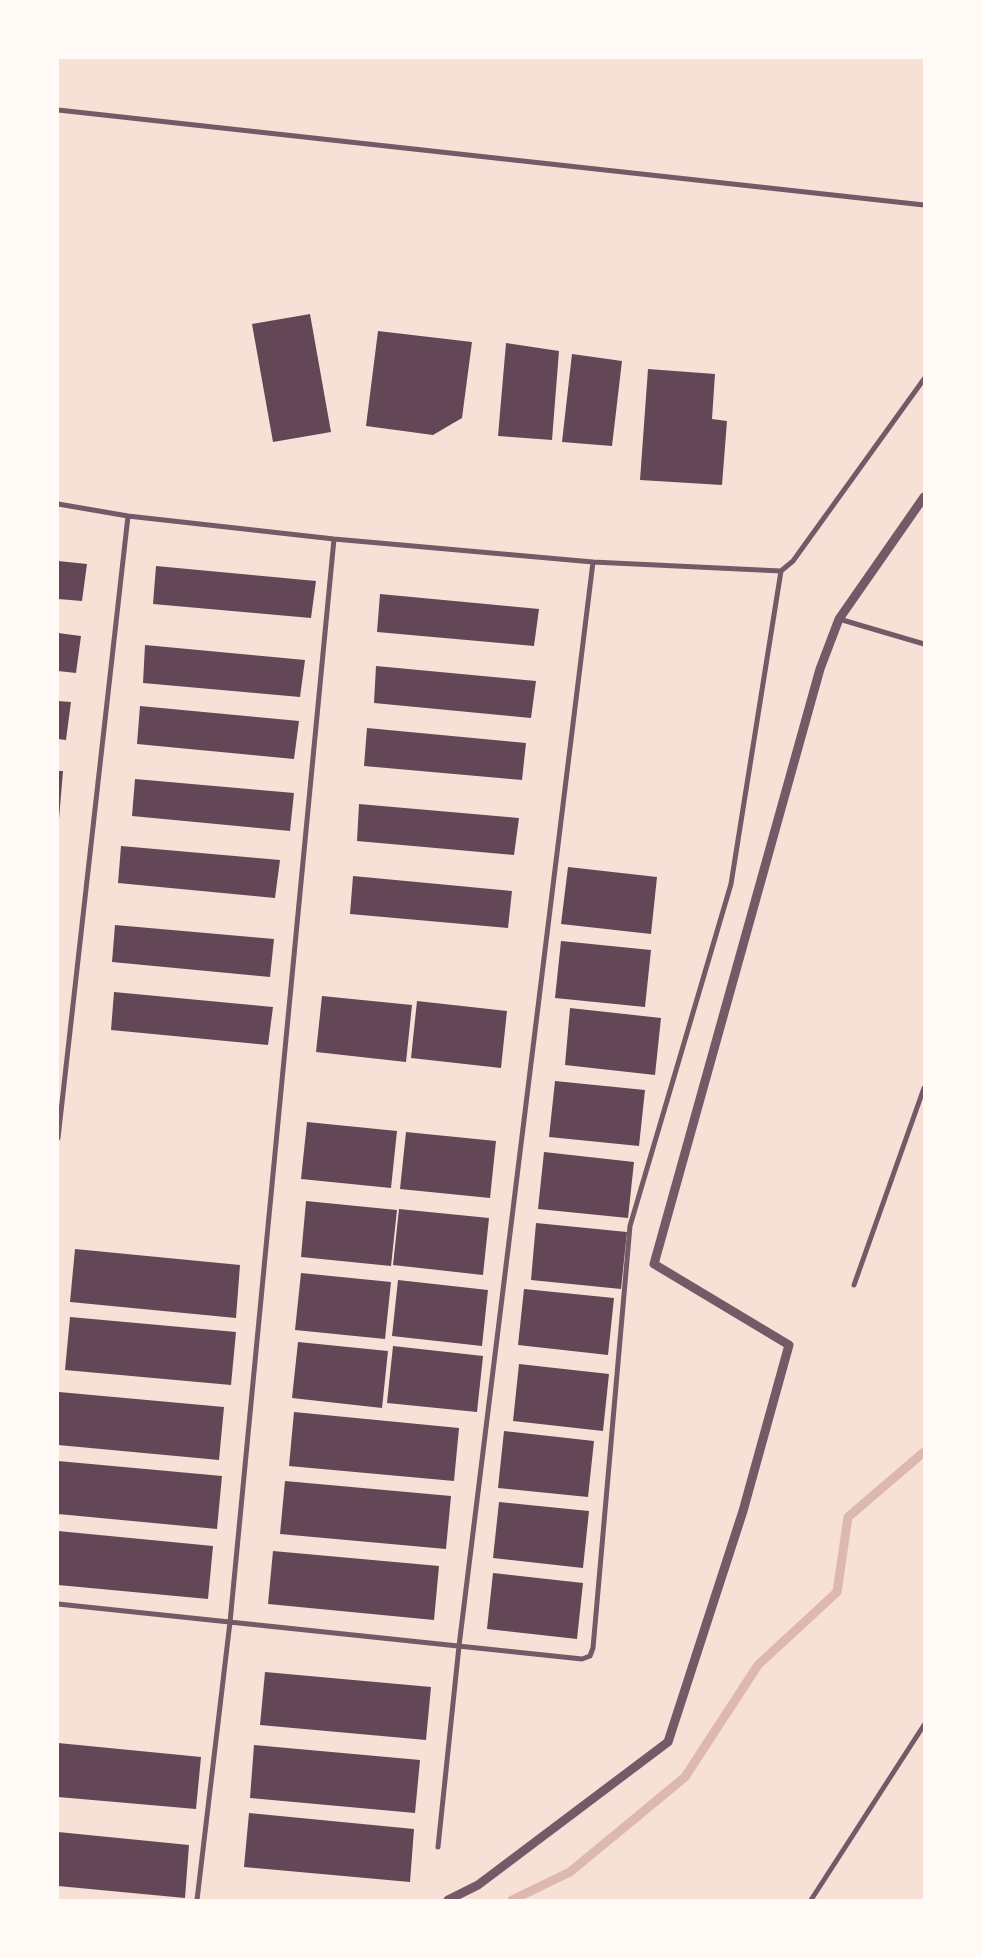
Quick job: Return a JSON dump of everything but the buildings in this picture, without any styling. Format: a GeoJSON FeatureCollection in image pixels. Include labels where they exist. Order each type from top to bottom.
{"type":"FeatureCollection","features":[{"type":"Feature","properties":{"kind":"street"},"geometry":{"type":"LineString","coordinates":[[58,110],[924,205]]}},
{"type":"Feature","properties":{"kind":"street"},"geometry":{"type":"LineString","coordinates":[[58,1604],[582,1659],[590,1656],[593,1648],[630,1226],[731,884],[781,571],[793,561],[924,379]]}},
{"type":"Feature","properties":{"kind":"street"},"geometry":{"type":"LineString","coordinates":[[448,1900],[478,1885],[668,1742],[743,1510],[789,1345],[654,1264],[820,669],[839,618],[924,497]]}},
{"type":"Feature","properties":{"kind":"street"},"geometry":{"type":"LineString","coordinates":[[58,504],[128,516],[334,539],[592,562],[781,571]]}},
{"type":"Feature","properties":{"kind":"street"},"geometry":{"type":"LineString","coordinates":[[58,1138],[128,516]]}},
{"type":"Feature","properties":{"kind":"street"},"geometry":{"type":"LineString","coordinates":[[198,1900],[230,1622],[334,539]]}},
{"type":"Feature","properties":{"kind":"street"},"geometry":{"type":"LineString","coordinates":[[438,1847],[459,1646],[592,562]]}},
{"type":"Feature","properties":{"kind":"street"},"geometry":{"type":"LineString","coordinates":[[839,618],[924,644]]}},
{"type":"Feature","properties":{"kind":"street"},"geometry":{"type":"LineString","coordinates":[[854,1285],[924,1088]]}},
{"type":"Feature","properties":{"kind":"street"},"geometry":{"type":"LineString","coordinates":[[812,1900],[924,1725]]}},
{"type":"Feature","properties":{"kind":"waterway"},"geometry":{"type":"LineString","coordinates":[[512,1900],[570,1872],[685,1777],[758,1665],[837,1592],[848,1517],[924,1452]]}}]}
